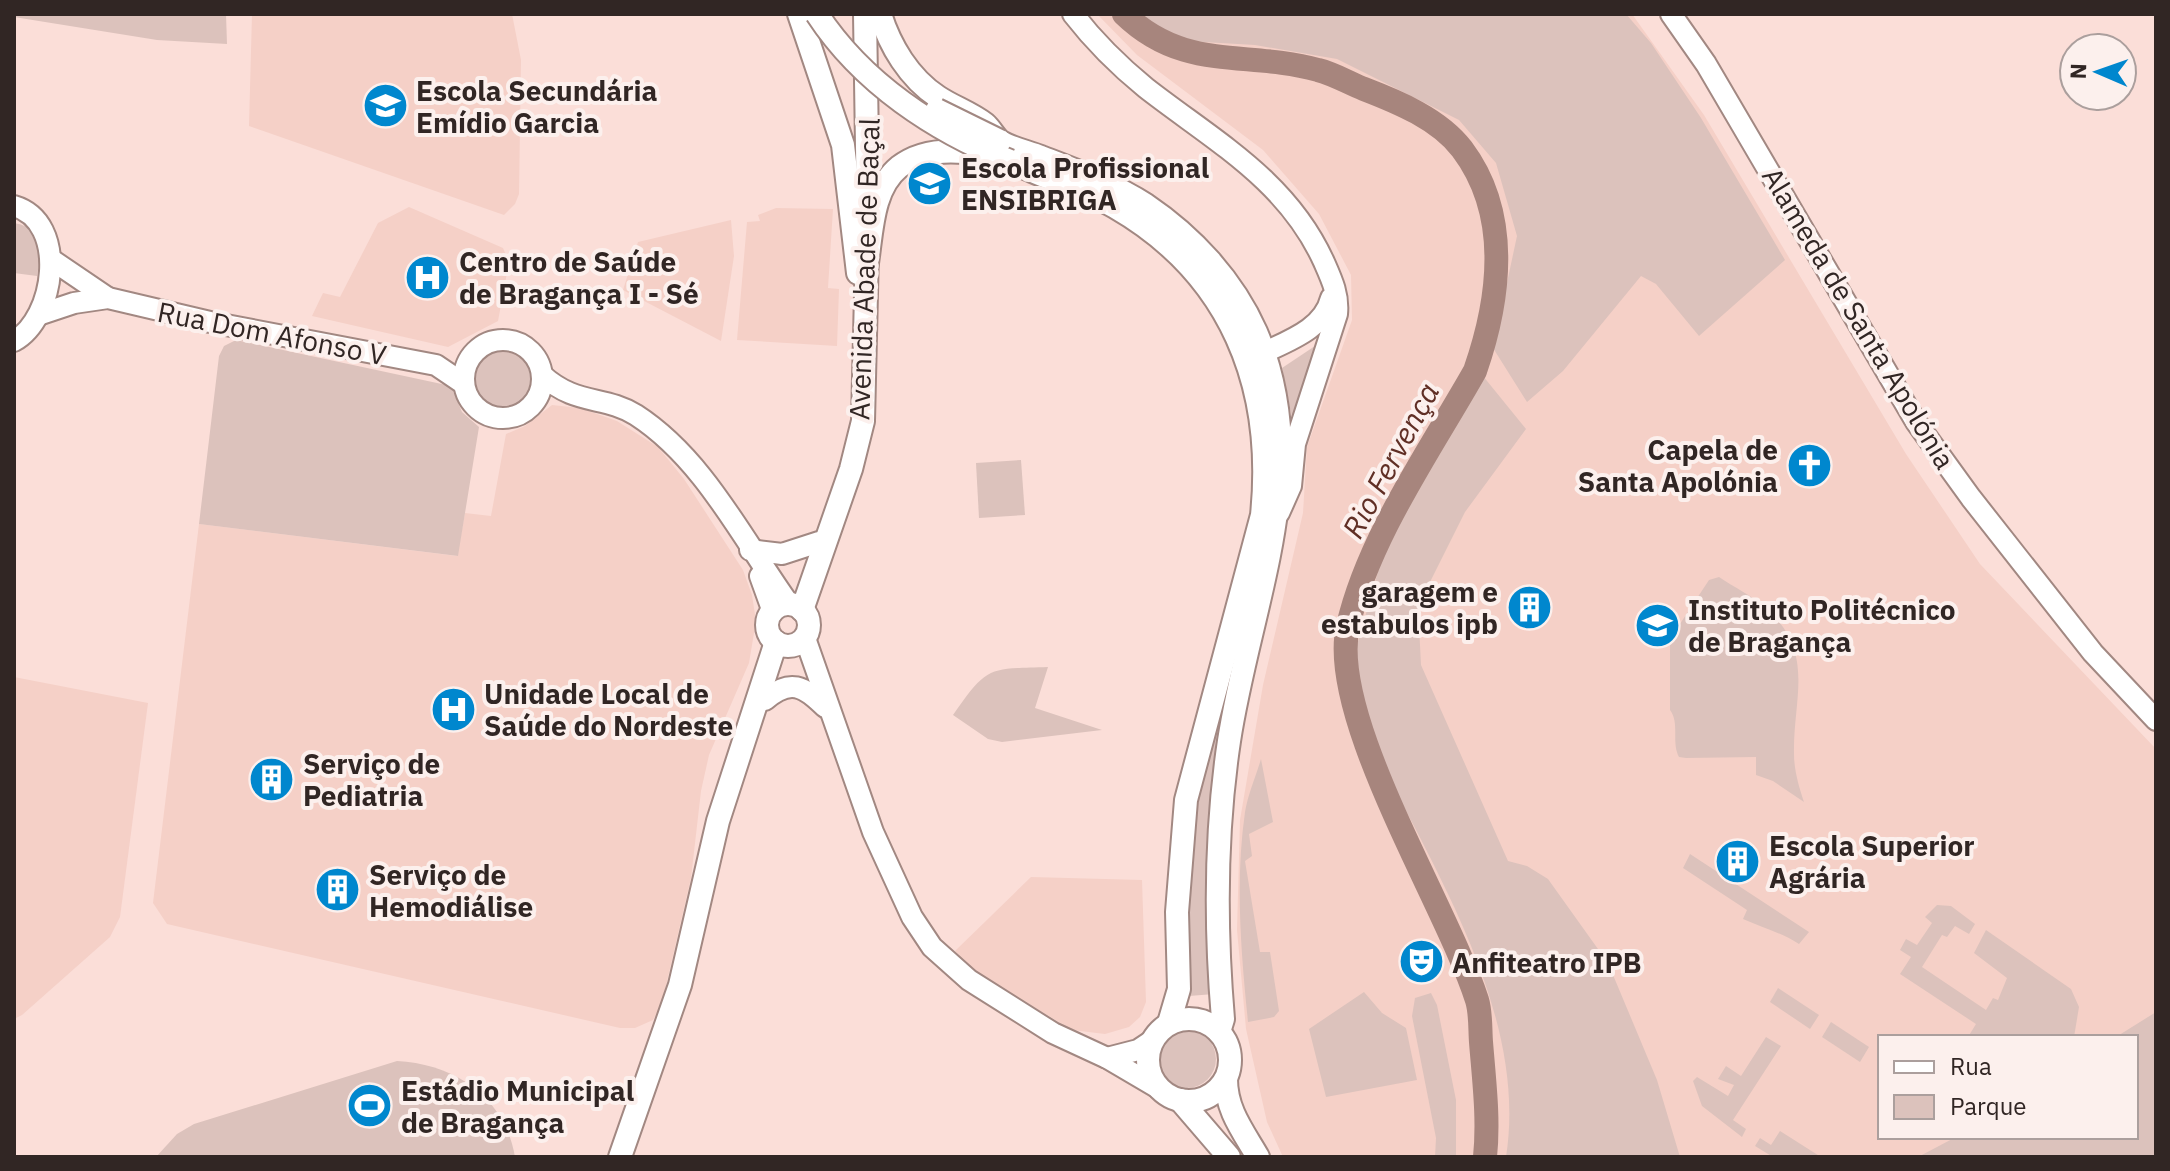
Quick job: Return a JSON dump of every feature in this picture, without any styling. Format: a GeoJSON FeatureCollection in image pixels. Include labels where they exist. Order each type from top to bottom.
{"type":"FeatureCollection","features":[{"type":"Feature","properties":{"kind":"main road"},"geometry":{"type":"LineString","coordinates":[[799,14],[843,145],[861,298]]}},
{"type":"Feature","properties":{"kind":"main road"},"geometry":{"type":"LineString","coordinates":[[817,14],[857,63],[887,91],[966,143],[1005,151],[1099,180],[1145,205],[1181,232],[1220,274],[1255,329],[1274,347],[1282,433],[1277,517],[1246,652],[1224,786],[1216,887],[1223,1019],[1219,1032]]}},
{"type":"Feature","properties":{"kind":"main road"},"geometry":{"type":"LineString","coordinates":[[834,14],[868,56],[897,83],[931,107],[1005,151],[1113,206],[1156,235],[1210,290],[1240,342],[1252,373],[1265,439],[1262,515],[1186,800],[1177,912],[1179,989],[1169,1023],[1153,1040],[1148,1064],[1158,1088],[1180,1100],[1229,1157]]}},
{"type":"Feature","properties":{"kind":"main road","name":"Avenida Abade de Baçal"},"geometry":{"type":"LineString","coordinates":[[790,642],[768,631],[800,596],[856,419],[861,298],[862,14]]}},
{"type":"Feature","properties":{"kind":"main road","name":"Avenida Abade de Baçal"},"geometry":{"type":"LineString","coordinates":[[789,608],[851,469],[863,421],[869,126],[862,14]]}},
{"type":"Feature","properties":{"kind":"main road"},"geometry":{"type":"LineString","coordinates":[[880,14],[907,69],[935,95],[986,125],[1005,151]]}},
{"type":"Feature","properties":{"kind":"main road"},"geometry":{"type":"LineString","coordinates":[[867,263],[879,196],[899,167],[932,152],[1005,151]]}},
{"type":"Feature","properties":{"kind":"main road","name":"Avenida Abade de Baçal"},"geometry":{"type":"LineString","coordinates":[[703,905],[765,700],[790,642],[808,621],[789,608]]}},
{"type":"Feature","properties":{"kind":"main road","name":"Avenida Abade de Baçal"},"geometry":{"type":"LineString","coordinates":[[620,1157],[690,989],[718,821],[790,642]]}},
{"type":"Feature","properties":{"kind":"main road"},"geometry":{"type":"LineString","coordinates":[[1169,1023],[1193,1018],[1205,1021],[1219,1032],[1231,1057],[1226,1095],[1234,1118],[1258,1157]]}},
{"type":"Feature","properties":{"kind":"main road","name":"Avenida Abade de Baçal"},"geometry":{"type":"LineString","coordinates":[[631,1157],[663,1055]]}},
{"type":"Feature","properties":{"kind":"main road"},"geometry":{"type":"LineString","coordinates":[[1180,1100],[1191,1101],[1211,1095],[1226,1079]]}},
{"type":"Feature","properties":{"kind":"street"},"geometry":{"type":"LineString","coordinates":[[1073,14],[1090,37],[1146,87],[1250,164],[1275,189],[1309,232],[1334,286],[1338,298],[1337,314],[1295,444],[1291,486],[1277,517]]}},
{"type":"Feature","properties":{"kind":"street","name":"Alameda de Santa Apolónia"},"geometry":{"type":"LineString","coordinates":[[1671,14],[1706,64],[1916,422],[1971,498],[2093,653],[2156,720]]}},
{"type":"Feature","properties":{"kind":"street"},"geometry":{"type":"LineString","coordinates":[[14,206],[35,222],[52,260],[41,314],[35,325],[14,341]]}},
{"type":"Feature","properties":{"kind":"street","name":"Rua Dom Afonso V"},"geometry":{"type":"LineString","coordinates":[[52,260],[108,298],[210,322],[436,365],[464,384]]}},
{"type":"Feature","properties":{"kind":"street"},"geometry":{"type":"LineString","coordinates":[[1252,373],[1252,362],[1323,318],[1334,286]]}},
{"type":"Feature","properties":{"kind":"street","name":"Rua Dom Afonso V"},"geometry":{"type":"LineString","coordinates":[[41,314],[74,303],[108,298]]}},
{"type":"Feature","properties":{"kind":"street"},"geometry":{"type":"LineString","coordinates":[[571,396],[532,404],[513,416],[494,416],[477,408],[464,384],[471,357],[489,342],[512,341],[530,350],[542,375],[571,396],[633,413],[671,440],[691,463],[789,608]]}},
{"type":"Feature","properties":{"kind":"street","name":"Rua Dom Afonso V"},"geometry":{"type":"LineString","coordinates":[[436,365],[471,357]]}},
{"type":"Feature","properties":{"kind":"street"},"geometry":{"type":"LineString","coordinates":[[532,404],[541,386],[542,375]]}},
{"type":"Feature","properties":{"kind":"street"},"geometry":{"type":"LineString","coordinates":[[750,550],[782,554],[819,542]]}},
{"type":"Feature","properties":{"kind":"street"},"geometry":{"type":"LineString","coordinates":[[790,642],[828,710],[873,832],[912,917],[932,947],[969,980],[1053,1033],[1107,1058],[1158,1088]]}},
{"type":"Feature","properties":{"kind":"street"},"geometry":{"type":"LineString","coordinates":[[765,700],[777,689],[799,687],[807,689],[828,710]]}},
{"type":"Feature","properties":{"kind":"street"},"geometry":{"type":"LineString","coordinates":[[1107,1058],[1138,1050],[1153,1040]]}},
{"type":"Feature","properties":{"kind":"shaded area","name":"Escola Secundária Emídio Garcia"},"geometry":{"type":"Polygon","coordinates":[[[252,14],[512,14],[521,60],[519,194],[515,204],[504,215],[249,126],[252,14]]]}},
{"type":"Feature","properties":{"kind":"shaded area","name":"Instituto Politécnico de Bragança"},"geometry":{"type":"Polygon","coordinates":[[[1097,14],[1632,14],[1704,115],[1906,454],[1980,564],[2156,749],[2156,1157],[1283,1157],[1267,1122],[1246,1029],[1237,930],[1240,820],[1263,685],[1303,513],[1307,447],[1352,320],[1351,275],[1319,214],[1263,150],[1137,55],[1097,14]]]}},
{"type":"Feature","properties":{"kind":"shaded area","name":"Centro de Saúde de Bragança I - Sé"},"geometry":{"type":"Polygon","coordinates":[[[409,207],[503,248],[509,262],[498,321],[448,347],[312,316],[323,293],[340,297],[378,223],[409,207]]]}},
{"type":"Feature","properties":{"kind":"shaded area"},"geometry":{"type":"Polygon","coordinates":[[[776,208],[833,209],[828,288],[839,289],[837,346],[737,340],[747,222],[760,221],[758,215],[776,208]]]}},
{"type":"Feature","properties":{"kind":"shaded area"},"geometry":{"type":"Polygon","coordinates":[[[731,220],[734,256],[721,341],[623,290],[638,242],[731,220]]]}},
{"type":"Feature","properties":{"kind":"shaded area","name":"Unidade Local de Saúde do Nordeste"},"geometry":{"type":"Polygon","coordinates":[[[552,405],[580,408],[617,421],[658,447],[684,479],[743,570],[752,595],[756,621],[749,663],[709,755],[701,791],[691,878],[662,1003],[653,1020],[635,1028],[620,1028],[167,924],[153,903],[199,524],[457,556],[465,513],[491,516],[506,434],[525,426],[552,405]]]}},
{"type":"Feature","properties":{"kind":"shaded area"},"geometry":{"type":"Polygon","coordinates":[[[14,677],[148,703],[120,917],[110,937],[14,1019],[14,677]]]}},
{"type":"Feature","properties":{"kind":"shaded area"},"geometry":{"type":"Polygon","coordinates":[[[1031,877],[1142,880],[1146,1002],[1140,1017],[1129,1027],[1105,1034],[1072,1030],[971,969],[955,951],[1031,877]]]}},
{"type":"Feature","properties":{"kind":"green space"},"geometry":{"type":"Polygon","coordinates":[[[14,14],[226,14],[227,44],[157,40],[14,17],[14,14]]]}},
{"type":"Feature","properties":{"kind":"green space"},"geometry":{"type":"Polygon","coordinates":[[[1141,14],[1626,14],[1651,43],[1701,118],[1785,260],[1699,336],[1656,284],[1641,276],[1563,371],[1527,402],[1493,348],[1517,236],[1496,163],[1459,120],[1337,59],[1255,45],[1169,40],[1141,14]]]}},
{"type":"Feature","properties":{"kind":"green space"},"geometry":{"type":"Polygon","coordinates":[[[14,223],[30,230],[35,236],[39,251],[37,276],[14,273],[14,223]]]}},
{"type":"Feature","properties":{"kind":"green space"},"geometry":{"type":"Polygon","coordinates":[[[236,340],[451,386],[462,412],[479,427],[458,556],[199,524],[219,356],[224,346],[236,340]]]}},
{"type":"Feature","properties":{"kind":"green space"},"geometry":{"type":"Polygon","coordinates":[[[1315,346],[1295,417],[1292,418],[1282,368],[1315,346]]]}},
{"type":"Feature","properties":{"kind":"green space"},"geometry":{"type":"Polygon","coordinates":[[[503,347],[525,356],[534,378],[525,400],[503,409],[481,400],[472,378],[481,356],[503,347]]]}},
{"type":"Feature","properties":{"kind":"green space"},"geometry":{"type":"Polygon","coordinates":[[[1483,376],[1526,429],[1465,512],[1418,606],[1421,665],[1508,861],[1527,866],[1548,879],[1608,963],[1657,1080],[1680,1157],[1506,1157],[1509,1114],[1507,1071],[1499,1029],[1486,987],[1453,905],[1373,743],[1359,698],[1355,652],[1385,547],[1483,376]]]}},
{"type":"Feature","properties":{"kind":"green space"},"geometry":{"type":"Polygon","coordinates":[[[1021,460],[1025,515],[979,518],[976,463],[1021,460]]]}},
{"type":"Feature","properties":{"kind":"green space"},"geometry":{"type":"Polygon","coordinates":[[[1719,577],[1766,608],[1782,625],[1791,642],[1797,659],[1798,676],[1794,760],[1804,802],[1773,781],[1756,775],[1756,757],[1679,757],[1670,710],[1670,639],[1709,580],[1719,577]]]}},
{"type":"Feature","properties":{"kind":"green space"},"geometry":{"type":"Polygon","coordinates":[[[1252,590],[1214,994],[1189,996],[1184,913],[1194,809],[1252,590]]]}},
{"type":"Feature","properties":{"kind":"green space"},"geometry":{"type":"Polygon","coordinates":[[[1048,667],[1035,708],[1102,730],[1002,742],[988,739],[953,715],[974,687],[991,673],[1013,668],[1048,667]]]}},
{"type":"Feature","properties":{"kind":"green space"},"geometry":{"type":"Polygon","coordinates":[[[1261,759],[1273,822],[1249,834],[1252,856],[1245,861],[1260,952],[1270,952],[1279,1011],[1274,1017],[1248,1022],[1241,943],[1240,864],[1245,812],[1261,759]]]}},
{"type":"Feature","properties":{"kind":"green space"},"geometry":{"type":"Polygon","coordinates":[[[1690,854],[1809,932],[1799,944],[1743,919],[1747,910],[1683,868],[1690,854]]]}},
{"type":"Feature","properties":{"kind":"green space"},"geometry":{"type":"Polygon","coordinates":[[[1937,905],[1951,906],[1975,924],[1969,934],[1955,926],[1947,937],[1942,935],[1922,967],[1986,1010],[1993,998],[1998,1000],[2007,978],[1974,953],[1986,930],[2071,989],[2079,1007],[2074,1035],[1969,1035],[1976,1024],[1900,974],[1911,957],[1900,950],[1906,939],[1917,945],[1932,923],[1925,917],[1937,905]]]}},
{"type":"Feature","properties":{"kind":"green space"},"geometry":{"type":"Polygon","coordinates":[[[1778,988],[1819,1015],[1810,1029],[1770,1002],[1778,988]]]}},
{"type":"Feature","properties":{"kind":"green space"},"geometry":{"type":"Polygon","coordinates":[[[1364,992],[1382,1013],[1406,1028],[1417,1080],[1326,1097],[1309,1029],[1364,992]]]}},
{"type":"Feature","properties":{"kind":"green space"},"geometry":{"type":"Polygon","coordinates":[[[1431,993],[1437,1005],[1456,1100],[1456,1157],[1435,1157],[1436,1138],[1412,1016],[1415,998],[1431,993]]]}},
{"type":"Feature","properties":{"kind":"green space"},"geometry":{"type":"Polygon","coordinates":[[[2156,1012],[2156,1157],[1918,1157],[1952,1139],[2138,1139],[2138,1035],[2119,1035],[2156,1012]]]}},
{"type":"Feature","properties":{"kind":"green space"},"geometry":{"type":"Polygon","coordinates":[[[1831,1022],[1869,1047],[1860,1062],[1822,1037],[1831,1022]]]}},
{"type":"Feature","properties":{"kind":"green space"},"geometry":{"type":"Polygon","coordinates":[[[1187,1030],[1208,1038],[1216,1059],[1208,1080],[1187,1088],[1166,1080],[1158,1059],[1166,1038],[1187,1030]]]}},
{"type":"Feature","properties":{"kind":"green space"},"geometry":{"type":"Polygon","coordinates":[[[1766,1037],[1781,1046],[1733,1120],[1746,1129],[1742,1137],[1702,1106],[1693,1081],[1697,1077],[1728,1096],[1734,1085],[1718,1079],[1726,1066],[1741,1076],[1766,1037]]]}},
{"type":"Feature","properties":{"kind":"green space","name":"Estádio Municipal de Bragança"},"geometry":{"type":"Polygon","coordinates":[[[397,1061],[438,1069],[474,1088],[500,1117],[515,1157],[156,1157],[177,1134],[194,1124],[397,1061]]]}},
{"type":"Feature","properties":{"kind":"green space"},"geometry":{"type":"Polygon","coordinates":[[[1780,1131],[1821,1157],[1773,1157],[1755,1146],[1760,1138],[1771,1145],[1780,1131]]]}},
{"type":"Feature","properties":{"kind":"waterway","name":"Rio Fervença"},"geometry":{"type":"LineString","coordinates":[[1124,14],[1147,32],[1193,52],[1318,70],[1404,106],[1430,120],[1453,138],[1478,174],[1488,201],[1496,257],[1495,286],[1484,343],[1475,371],[1402,495],[1370,560],[1348,626],[1346,664],[1355,709],[1372,759],[1477,1000],[1486,1100],[1485,1157]]}},
{"type":"Feature","properties":{"kind":"place","name":"Escola Secundária Emídio Garcia"},"geometry":{"type":"Point","coordinates":[385,106]}},
{"type":"Feature","properties":{"kind":"place","name":"Escola Profissional ENSIBRIGA"},"geometry":{"type":"Point","coordinates":[930,183]}},
{"type":"Feature","properties":{"kind":"place","name":"Centro de Saúde de Bragança I - Sé"},"geometry":{"type":"Point","coordinates":[428,277]}},
{"type":"Feature","properties":{"kind":"place","name":"Capela de Santa Apolónia"},"geometry":{"type":"Point","coordinates":[1809,465]}},
{"type":"Feature","properties":{"kind":"place","name":"garagem e estabulos ipb"},"geometry":{"type":"Point","coordinates":[1529,607]}},
{"type":"Feature","properties":{"kind":"place","name":"Instituto Politécnico de Bragança"},"geometry":{"type":"Point","coordinates":[1657,625]}},
{"type":"Feature","properties":{"kind":"place","name":"Unidade Local de Saúde do Nordeste"},"geometry":{"type":"Point","coordinates":[453,709]}},
{"type":"Feature","properties":{"kind":"place","name":"Serviço de Pediatria"},"geometry":{"type":"Point","coordinates":[272,779]}},
{"type":"Feature","properties":{"kind":"place","name":"Escola Superior Agrária"},"geometry":{"type":"Point","coordinates":[1738,861]}},
{"type":"Feature","properties":{"kind":"place","name":"Serviço de Hemodiálise"},"geometry":{"type":"Point","coordinates":[338,890]}},
{"type":"Feature","properties":{"kind":"place","name":"Anfiteatro IPB"},"geometry":{"type":"Point","coordinates":[1421,962]}},
{"type":"Feature","properties":{"kind":"place","name":"Estádio Municipal de Bragança"},"geometry":{"type":"Point","coordinates":[370,1106]}}]}
